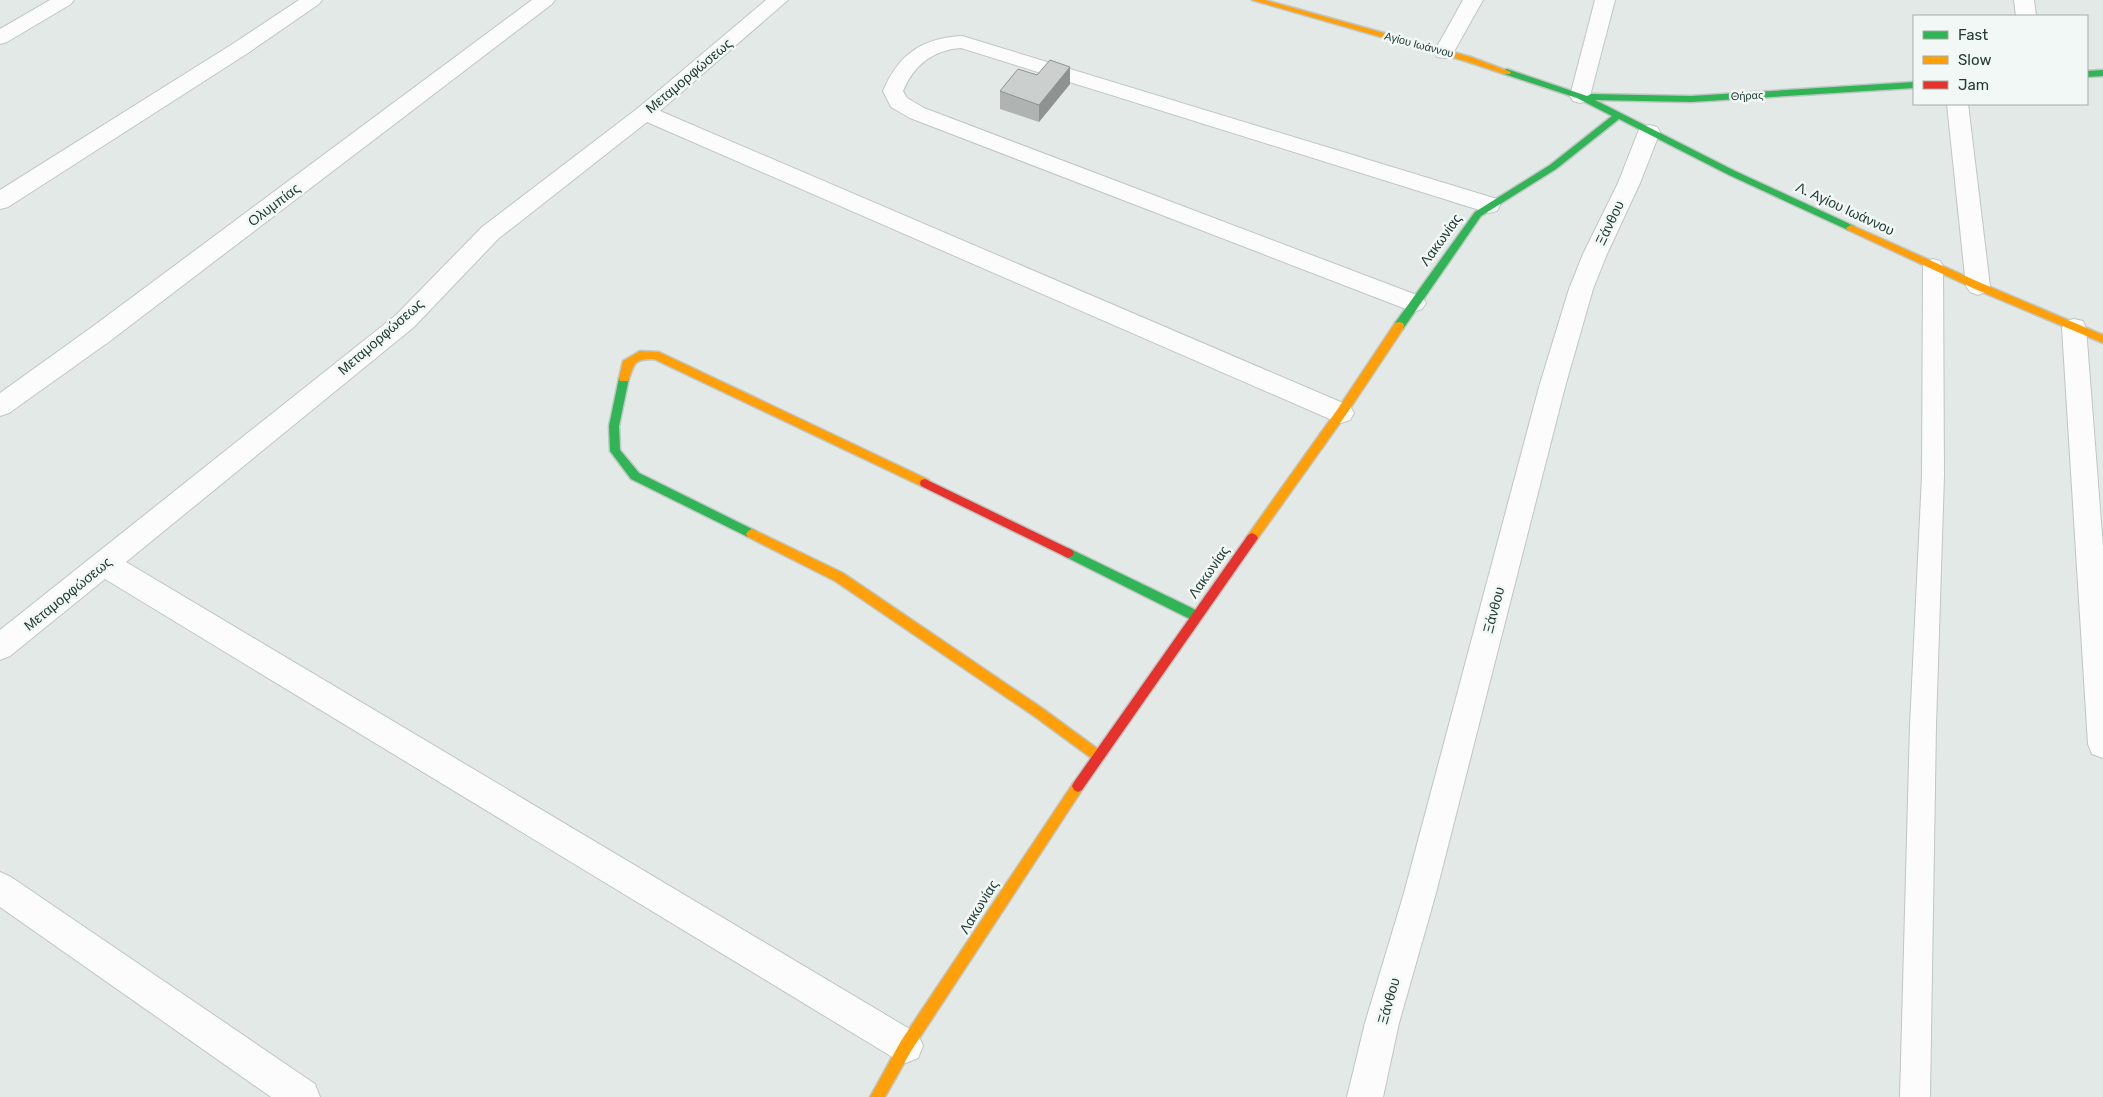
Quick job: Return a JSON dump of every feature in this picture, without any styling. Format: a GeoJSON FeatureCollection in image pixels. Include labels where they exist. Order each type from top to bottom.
{"type":"FeatureCollection","features":[{"type":"Feature","properties":{"kind":"street"},"geometry":{"type":"LineString","coordinates":[[0,38],[64,0]]}},
{"type":"Feature","properties":{"kind":"street"},"geometry":{"type":"LineString","coordinates":[[0,200],[241,48],[312,0]]}},
{"type":"Feature","properties":{"kind":"street","name":"Ολυμπίας"},"geometry":{"type":"LineString","coordinates":[[0,406],[102,334],[545,0]]}},
{"type":"Feature","properties":{"kind":"street","name":"Μεταμορφώσεως"},"geometry":{"type":"LineString","coordinates":[[0,647],[405,321],[490,233],[645,113],[778,0]]}},
{"type":"Feature","properties":{"kind":"street","name":"Αγίου Ιωάννου"},"geometry":{"type":"LineString","coordinates":[[1256,0],[1444,52],[1511,72],[1580,96]]}},
{"type":"Feature","properties":{"kind":"street"},"geometry":{"type":"LineString","coordinates":[[1444,52],[1473,0]]}},
{"type":"Feature","properties":{"kind":"street"},"geometry":{"type":"LineString","coordinates":[[1580,96],[1605,0]]}},
{"type":"Feature","properties":{"kind":"street"},"geometry":{"type":"LineString","coordinates":[[2024,0],[2026,15]]}},
{"type":"Feature","properties":{"kind":"street"},"geometry":{"type":"LineString","coordinates":[[1414,303],[917,113],[898,102],[893,91],[897,80],[908,65],[929,48],[946,42],[962,42],[1489,205]]}},
{"type":"Feature","properties":{"kind":"street"},"geometry":{"type":"LineString","coordinates":[[2088,74],[2103,73]]}},
{"type":"Feature","properties":{"kind":"street","name":"Θήρας"},"geometry":{"type":"LineString","coordinates":[[1580,96],[1691,99],[1913,85]]}},
{"type":"Feature","properties":{"kind":"street","name":"Λ. Αγίου Ιωάννου"},"geometry":{"type":"LineString","coordinates":[[1580,96],[1740,176],[1933,266],[2103,339]]}},
{"type":"Feature","properties":{"kind":"street"},"geometry":{"type":"LineString","coordinates":[[1957,105],[1978,286]]}},
{"type":"Feature","properties":{"kind":"street"},"geometry":{"type":"LineString","coordinates":[[645,113],[1341,413]]}},
{"type":"Feature","properties":{"kind":"street","name":"Λακωνίας"},"geometry":{"type":"LineString","coordinates":[[885,1095],[906,1046],[932,1010],[1007,890],[1098,756],[1341,413],[1414,303],[1478,214],[1489,205],[1529,183],[1593,139],[1619,115]]}},
{"type":"Feature","properties":{"kind":"street","name":"Ξάνθου"},"geometry":{"type":"LineString","coordinates":[[1365,1097],[1382,1023],[1420,893],[1552,387],[1581,289],[1595,254],[1629,183],[1649,132]]}},
{"type":"Feature","properties":{"kind":"street"},"geometry":{"type":"LineString","coordinates":[[2074,328],[2103,744]]}},
{"type":"Feature","properties":{"kind":"street"},"geometry":{"type":"LineString","coordinates":[[1098,756],[1038,712],[839,577],[635,476],[615,451],[614,426],[627,364],[640,355],[655,355],[853,448],[1196,616]]}},
{"type":"Feature","properties":{"kind":"street"},"geometry":{"type":"LineString","coordinates":[[105,564],[906,1046]]}},
{"type":"Feature","properties":{"kind":"street"},"geometry":{"type":"LineString","coordinates":[[0,888],[302,1097]]}},
{"type":"Feature","properties":{"kind":"lane"},"geometry":{"type":"LineString","coordinates":[[1915,1097],[1923,725],[1933,476],[1933,266]]}},
{"type":"Feature","properties":{"kind":"building"},"geometry":{"type":"Polygon","coordinates":[[[1050,60],[1070,67],[1039,105],[1000,91],[1018,69],[1037,75],[1050,60]]]}},
{"type":"Feature","properties":{"kind":"traffic: fast"},"geometry":{"type":"LineString","coordinates":[[1507,72],[1580,96],[1732,173],[1851,228]]}},
{"type":"Feature","properties":{"kind":"traffic: fast"},"geometry":{"type":"LineString","coordinates":[[2088,74],[2103,73]]}},
{"type":"Feature","properties":{"kind":"traffic: fast"},"geometry":{"type":"LineString","coordinates":[[1591,97],[1691,99],[1913,85]]}},
{"type":"Feature","properties":{"kind":"traffic: fast"},"geometry":{"type":"LineString","coordinates":[[1399,326],[1478,214],[1553,167],[1619,115]]}},
{"type":"Feature","properties":{"kind":"traffic: fast"},"geometry":{"type":"LineString","coordinates":[[624,378],[614,426],[615,451],[635,476],[752,534]]}},
{"type":"Feature","properties":{"kind":"traffic: fast"},"geometry":{"type":"LineString","coordinates":[[1068,553],[1196,616]]}},
{"type":"Feature","properties":{"kind":"traffic: slow"},"geometry":{"type":"LineString","coordinates":[[1256,0],[1468,59],[1507,72]]}},
{"type":"Feature","properties":{"kind":"traffic: slow"},"geometry":{"type":"LineString","coordinates":[[1851,228],[1978,286],[2103,339]]}},
{"type":"Feature","properties":{"kind":"traffic: slow"},"geometry":{"type":"LineString","coordinates":[[1252,538],[1341,413],[1399,326]]}},
{"type":"Feature","properties":{"kind":"traffic: slow"},"geometry":{"type":"LineString","coordinates":[[624,378],[627,364],[640,355],[655,355],[925,483]]}},
{"type":"Feature","properties":{"kind":"traffic: slow"},"geometry":{"type":"LineString","coordinates":[[752,534],[839,577],[1038,712],[1098,756]]}},
{"type":"Feature","properties":{"kind":"traffic: slow"},"geometry":{"type":"LineString","coordinates":[[877,1097],[906,1046],[1078,786]]}},
{"type":"Feature","properties":{"kind":"traffic: jam"},"geometry":{"type":"LineString","coordinates":[[925,483],[1068,553]]}},
{"type":"Feature","properties":{"kind":"traffic: jam"},"geometry":{"type":"LineString","coordinates":[[1078,786],[1252,538]]}}]}
